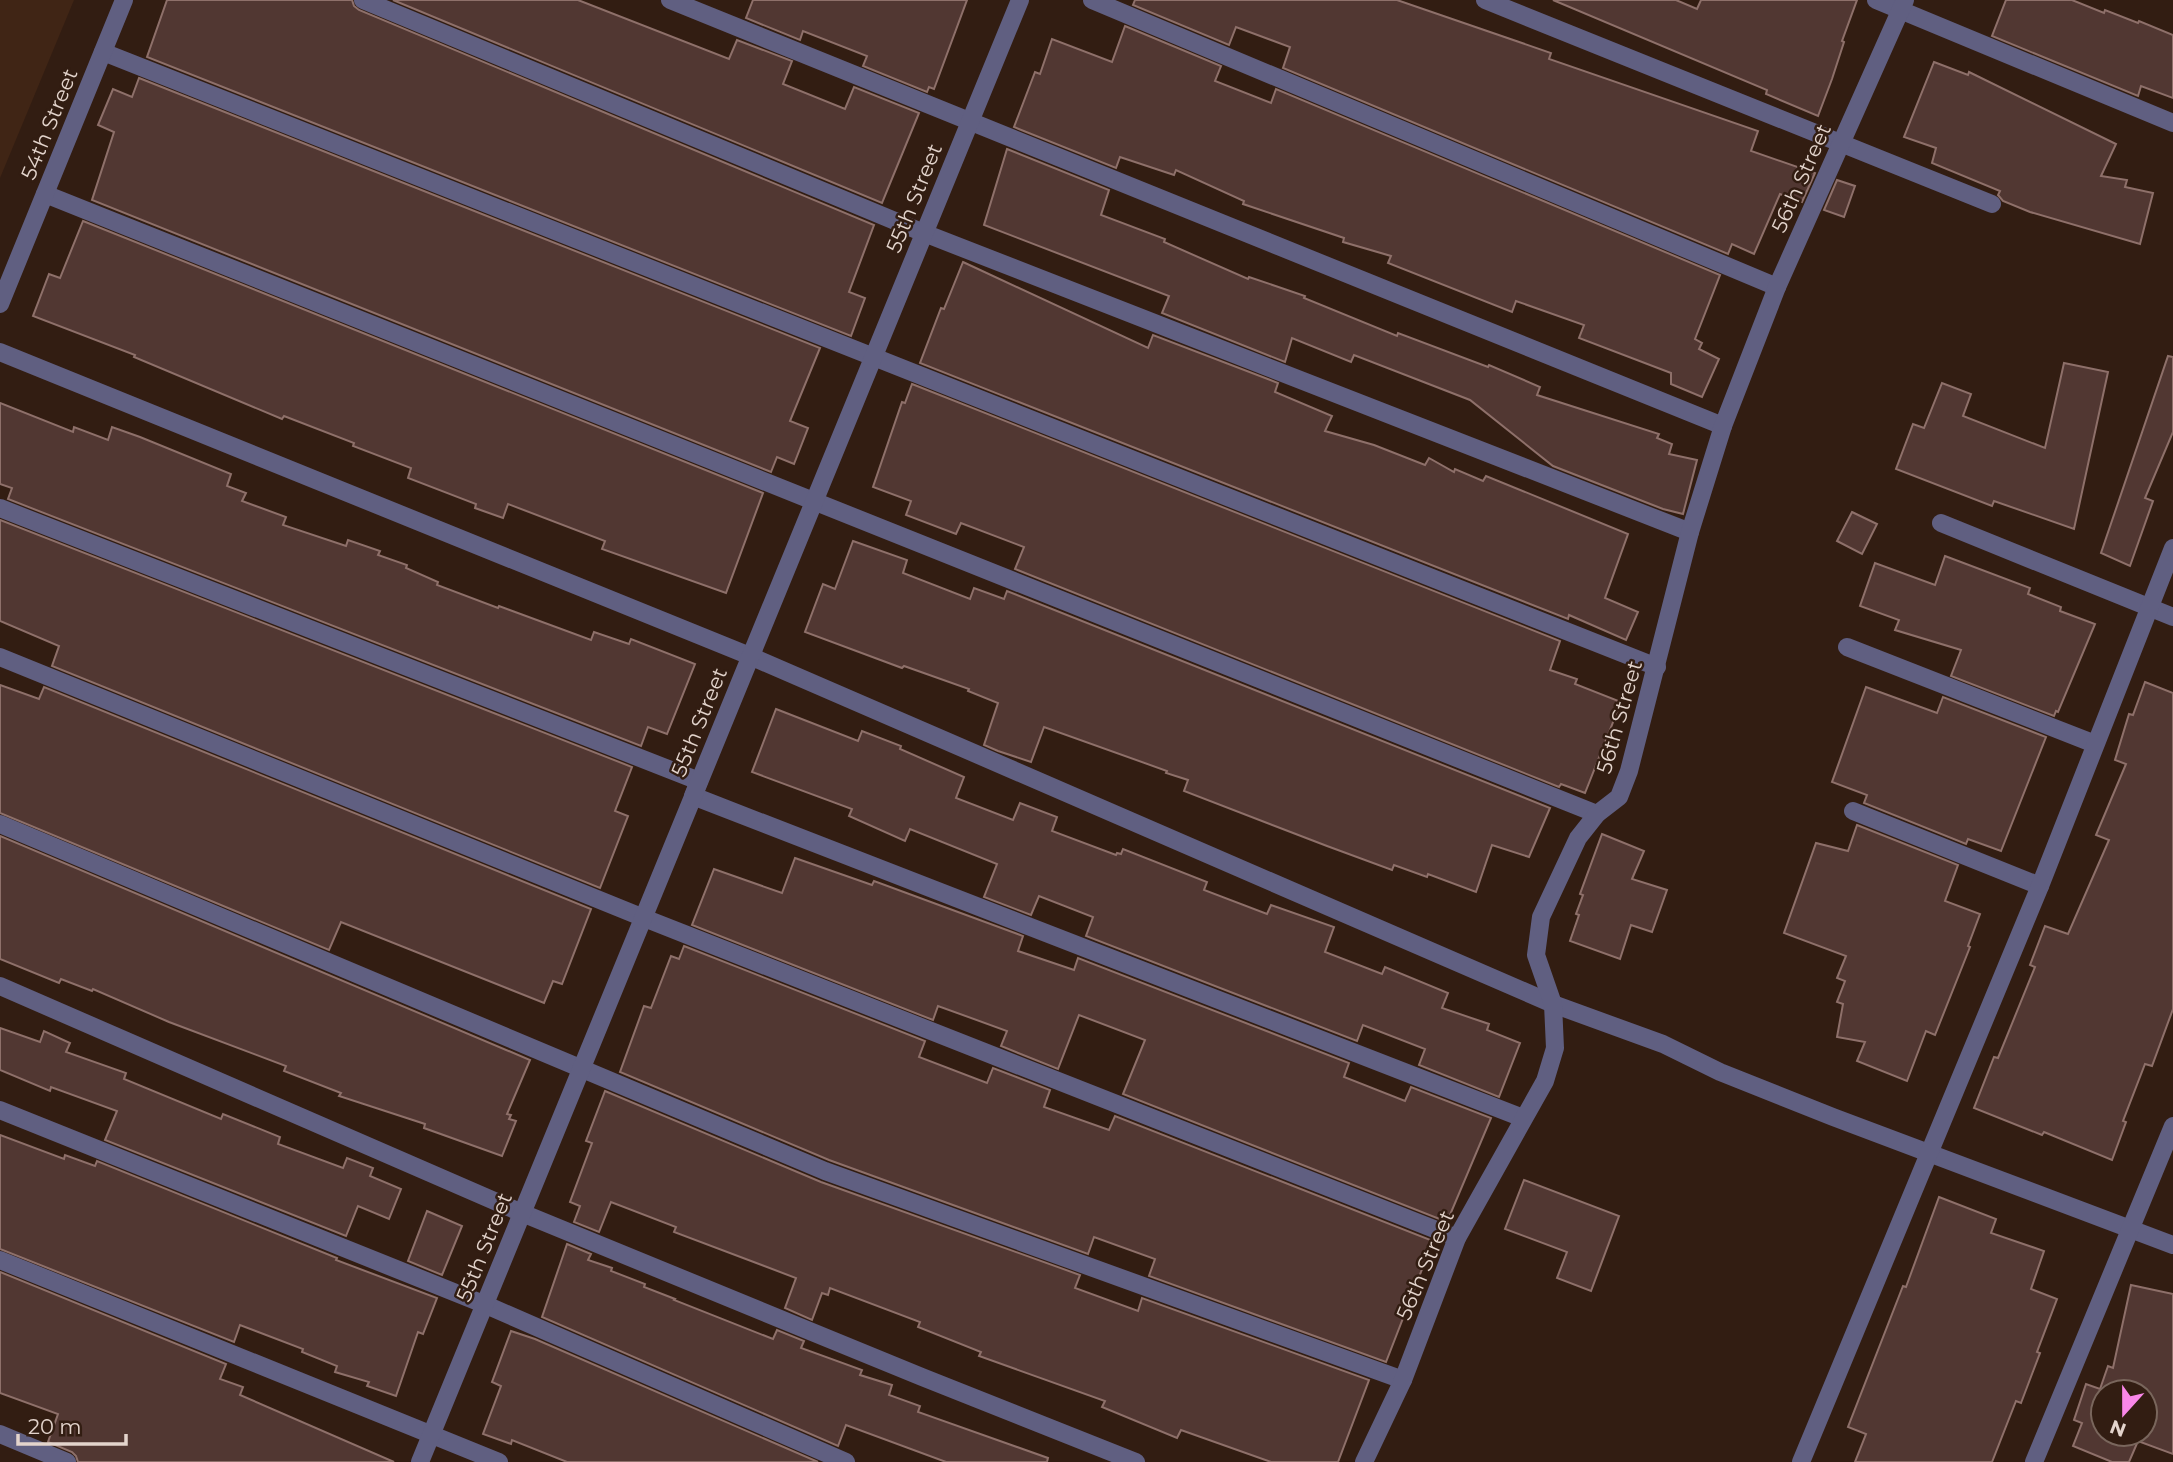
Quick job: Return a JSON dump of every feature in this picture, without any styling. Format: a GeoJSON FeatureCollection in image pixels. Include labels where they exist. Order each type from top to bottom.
{"type":"FeatureCollection","features":[{"type":"Feature","properties":{"kind":"street","name":"54th Street"},"geometry":{"type":"LineString","coordinates":[[0,304],[124,0]]}},
{"type":"Feature","properties":{"kind":"street"},"geometry":{"type":"LineString","coordinates":[[363,0],[924,233],[1690,532]]}},
{"type":"Feature","properties":{"kind":"street"},"geometry":{"type":"LineString","coordinates":[[670,0],[1723,426]]}},
{"type":"Feature","properties":{"kind":"street","name":"55th Street"},"geometry":{"type":"LineString","coordinates":[[420,1462],[1020,0]]}},
{"type":"Feature","properties":{"kind":"street"},"geometry":{"type":"LineString","coordinates":[[1091,0],[1777,287]]}},
{"type":"Feature","properties":{"kind":"street"},"geometry":{"type":"LineString","coordinates":[[1485,0],[1992,204]]}},
{"type":"Feature","properties":{"kind":"street"},"geometry":{"type":"LineString","coordinates":[[1876,0],[1903,5],[2173,123]]}},
{"type":"Feature","properties":{"kind":"street","name":"56th Street"},"geometry":{"type":"LineString","coordinates":[[1364,1462],[1403,1380],[1457,1238],[1545,1081],[1555,1048],[1553,1004],[1536,955],[1541,917],[1578,838],[1597,814],[1619,797],[1629,771],[1657,667],[1690,532],[1723,426],[1777,287],[1903,5]]}},
{"type":"Feature","properties":{"kind":"street"},"geometry":{"type":"LineString","coordinates":[[103,52],[1657,667]]}},
{"type":"Feature","properties":{"kind":"street"},"geometry":{"type":"LineString","coordinates":[[45,194],[1597,814]]}},
{"type":"Feature","properties":{"kind":"street"},"geometry":{"type":"LineString","coordinates":[[0,352],[750,656],[1553,1004],[1663,1044],[1720,1072],[1833,1117],[2173,1245]]}},
{"type":"Feature","properties":{"kind":"street"},"geometry":{"type":"LineString","coordinates":[[0,508],[699,781],[693,796],[1523,1118]]}},
{"type":"Feature","properties":{"kind":"street"},"geometry":{"type":"LineString","coordinates":[[1941,523],[2173,617]]}},
{"type":"Feature","properties":{"kind":"street"},"geometry":{"type":"LineString","coordinates":[[1801,1462],[2040,886],[2173,548]]}},
{"type":"Feature","properties":{"kind":"street"},"geometry":{"type":"LineString","coordinates":[[1847,647],[2095,744]]}},
{"type":"Feature","properties":{"kind":"street"},"geometry":{"type":"LineString","coordinates":[[0,657],[644,918],[1457,1238]]}},
{"type":"Feature","properties":{"kind":"street"},"geometry":{"type":"LineString","coordinates":[[1853,811],[2040,886]]}},
{"type":"Feature","properties":{"kind":"street"},"geometry":{"type":"LineString","coordinates":[[0,824],[825,1171],[1403,1380]]}},
{"type":"Feature","properties":{"kind":"street"},"geometry":{"type":"LineString","coordinates":[[0,986],[522,1213],[1136,1462]]}},
{"type":"Feature","properties":{"kind":"street"},"geometry":{"type":"LineString","coordinates":[[0,1110],[486,1305],[846,1462]]}},
{"type":"Feature","properties":{"kind":"street"},"geometry":{"type":"LineString","coordinates":[[2034,1462],[2173,1126]]}},
{"type":"Feature","properties":{"kind":"street"},"geometry":{"type":"LineString","coordinates":[[0,1260],[499,1462]]}},
{"type":"Feature","properties":{"kind":"street"},"geometry":{"type":"LineString","coordinates":[[0,1434],[68,1462]]}},
{"type":"Feature","properties":{"kind":"shaded area"},"geometry":{"type":"Polygon","coordinates":[[[0,0],[74,0],[0,178],[0,0]]]}},
{"type":"Feature","properties":{"kind":"building"},"geometry":{"type":"Polygon","coordinates":[[[167,0],[352,0],[359,10],[874,225],[849,292],[865,298],[851,336],[147,57],[167,0]]]}},
{"type":"Feature","properties":{"kind":"building"},"geometry":{"type":"Polygon","coordinates":[[[393,0],[578,0],[729,59],[737,40],[792,61],[783,84],[845,109],[854,87],[919,113],[882,203],[393,0]]]}},
{"type":"Feature","properties":{"kind":"building"},"geometry":{"type":"Polygon","coordinates":[[[753,0],[967,0],[934,89],[929,87],[927,92],[863,66],[867,56],[803,31],[800,40],[746,18],[753,0]]]}},
{"type":"Feature","properties":{"kind":"building"},"geometry":{"type":"Polygon","coordinates":[[[1135,0],[1397,0],[1551,53],[1549,59],[1758,131],[1751,151],[1815,173],[1802,202],[1780,194],[1754,254],[1732,244],[1728,254],[1283,68],[1290,47],[1236,27],[1229,45],[1133,5],[1135,0]]]}},
{"type":"Feature","properties":{"kind":"building"},"geometry":{"type":"Polygon","coordinates":[[[1553,0],[1676,0],[1697,9],[1701,0],[1857,0],[1818,116],[1766,94],[1767,90],[1553,0]]]}},
{"type":"Feature","properties":{"kind":"building"},"geometry":{"type":"Polygon","coordinates":[[[2006,0],[2072,0],[2173,35],[2173,98],[2141,86],[2138,96],[1992,36],[2006,0]]]}},
{"type":"Feature","properties":{"kind":"building"},"geometry":{"type":"Polygon","coordinates":[[[1125,26],[1221,66],[1215,81],[1271,103],[1276,89],[1720,275],[1695,339],[1702,343],[1699,349],[1719,359],[1702,397],[1671,384],[1671,373],[1579,338],[1584,325],[1516,301],[1512,312],[1388,263],[1391,256],[1343,242],[1344,238],[1243,204],[1244,201],[1176,170],[1174,175],[1120,157],[1116,168],[1014,127],[1035,72],[1040,74],[1052,39],[1112,62],[1125,26]]]}},
{"type":"Feature","properties":{"kind":"building"},"geometry":{"type":"Polygon","coordinates":[[[1934,62],[1968,75],[1969,72],[2116,144],[2101,176],[2127,180],[2125,187],[2153,193],[2140,244],[2030,212],[2003,201],[1998,195],[2000,191],[1932,163],[1936,148],[1904,137],[1934,62]]]}},
{"type":"Feature","properties":{"kind":"building"},"geometry":{"type":"Polygon","coordinates":[[[139,78],[820,348],[790,421],[808,428],[794,464],[777,457],[771,472],[92,200],[114,132],[98,125],[113,89],[132,97],[139,78]]]}},
{"type":"Feature","properties":{"kind":"building"},"geometry":{"type":"Polygon","coordinates":[[[1007,149],[1109,190],[1101,215],[1165,239],[1164,242],[1248,279],[1249,277],[1305,296],[1304,298],[1397,336],[1398,333],[1488,367],[1489,365],[1540,387],[1537,395],[1659,434],[1657,438],[1672,444],[1669,454],[1697,460],[1683,514],[1663,509],[1553,466],[1470,400],[1354,355],[1351,362],[1292,338],[1285,362],[1162,313],[1169,296],[984,225],[1007,149]]]}},
{"type":"Feature","properties":{"kind":"building"},"geometry":{"type":"Polygon","coordinates":[[[1837,180],[1855,186],[1844,217],[1824,210],[1837,180]]]}},
{"type":"Feature","properties":{"kind":"building"},"geometry":{"type":"Polygon","coordinates":[[[83,221],[763,493],[726,593],[602,549],[605,541],[508,504],[503,518],[475,508],[476,504],[408,478],[411,468],[353,446],[354,443],[284,416],[282,419],[134,357],[135,355],[33,316],[49,274],[60,278],[83,221]]]}},
{"type":"Feature","properties":{"kind":"building"},"geometry":{"type":"Polygon","coordinates":[[[963,262],[1148,348],[1153,335],[1278,383],[1275,392],[1332,416],[1325,431],[1374,445],[1425,465],[1429,458],[1454,472],[1455,469],[1483,481],[1486,476],[1628,534],[1605,598],[1638,612],[1626,640],[1569,615],[1568,619],[920,363],[941,308],[944,309],[963,262]]]}},
{"type":"Feature","properties":{"kind":"building"},"geometry":{"type":"Polygon","coordinates":[[[2168,356],[2173,357],[2173,432],[2145,498],[2153,501],[2130,566],[2101,553],[2168,356]]]}},
{"type":"Feature","properties":{"kind":"building"},"geometry":{"type":"Polygon","coordinates":[[[2064,363],[2108,372],[2074,529],[1994,501],[1992,506],[1896,469],[1913,424],[1924,428],[1942,383],[1971,394],[1963,416],[2045,448],[2064,363]]]}},
{"type":"Feature","properties":{"kind":"building"},"geometry":{"type":"Polygon","coordinates":[[[912,384],[1560,641],[1550,670],[1577,679],[1575,684],[1621,702],[1585,793],[1561,784],[1559,787],[1015,569],[1024,547],[961,523],[956,534],[906,515],[911,501],[873,487],[902,402],[905,403],[912,384]]]}},
{"type":"Feature","properties":{"kind":"building"},"geometry":{"type":"Polygon","coordinates":[[[0,403],[73,432],[74,427],[108,440],[112,427],[140,437],[231,474],[227,486],[246,493],[242,501],[286,517],[283,525],[346,546],[348,540],[380,551],[378,555],[407,565],[406,568],[438,582],[437,585],[591,640],[594,632],[629,644],[631,639],[695,664],[667,734],[648,727],[641,746],[8,499],[12,488],[0,484],[0,403]]]}},
{"type":"Feature","properties":{"kind":"building"},"geometry":{"type":"Polygon","coordinates":[[[1852,512],[1877,524],[1862,554],[1837,541],[1852,512]]]}},
{"type":"Feature","properties":{"kind":"building"},"geometry":{"type":"Polygon","coordinates":[[[0,520],[632,767],[615,811],[628,816],[600,888],[52,666],[59,646],[0,621],[0,520]]]}},
{"type":"Feature","properties":{"kind":"building"},"geometry":{"type":"Polygon","coordinates":[[[853,541],[907,560],[903,573],[970,599],[974,588],[1004,599],[1007,591],[1550,808],[1529,857],[1492,845],[1476,892],[1394,865],[1392,870],[1327,846],[1184,791],[1188,780],[1166,773],[1167,771],[1044,727],[1031,762],[998,751],[984,745],[998,703],[968,691],[969,689],[904,666],[902,668],[805,632],[823,584],[835,589],[853,541]]]}},
{"type":"Feature","properties":{"kind":"building"},"geometry":{"type":"Polygon","coordinates":[[[1945,556],[2030,588],[2028,594],[2061,607],[2060,611],[2095,624],[2054,716],[1951,676],[1961,650],[1895,630],[1899,620],[1860,606],[1875,563],[1935,585],[1945,556]]]}},
{"type":"Feature","properties":{"kind":"building"},"geometry":{"type":"Polygon","coordinates":[[[2145,682],[2173,693],[2173,1009],[2152,1066],[2145,1064],[2123,1121],[2126,1122],[2112,1160],[2044,1132],[2042,1135],[1974,1108],[1994,1057],[1998,1058],[2035,967],[2030,965],[2045,926],[2068,934],[2109,840],[2096,835],[2126,764],[2115,760],[2129,714],[2133,715],[2145,682]]]}},
{"type":"Feature","properties":{"kind":"building"},"geometry":{"type":"Polygon","coordinates":[[[0,685],[39,699],[44,687],[591,909],[562,984],[553,981],[544,1003],[341,922],[329,950],[0,813],[0,685]]]}},
{"type":"Feature","properties":{"kind":"building"},"geometry":{"type":"Polygon","coordinates":[[[1866,687],[1937,713],[1943,697],[2046,737],[2001,851],[1968,839],[1966,844],[1864,803],[1867,795],[1832,782],[1866,687]]]}},
{"type":"Feature","properties":{"kind":"building"},"geometry":{"type":"Polygon","coordinates":[[[776,709],[858,741],[862,731],[901,746],[900,749],[964,777],[956,798],[1013,820],[1020,803],[1057,817],[1052,831],[1116,855],[1121,854],[1123,849],[1207,882],[1204,890],[1267,914],[1271,905],[1334,927],[1325,952],[1382,974],[1385,967],[1448,993],[1442,1008],[1489,1024],[1487,1030],[1520,1043],[1499,1097],[1419,1065],[1425,1049],[1363,1025],[1357,1041],[1086,936],[1093,917],[1039,896],[1031,915],[984,897],[997,864],[910,829],[905,841],[849,816],[852,809],[752,772],[776,709]]]}},
{"type":"Feature","properties":{"kind":"building"},"geometry":{"type":"Polygon","coordinates":[[[1857,825],[1958,865],[1945,901],[1980,914],[1968,946],[1970,947],[1935,1035],[1926,1031],[1907,1081],[1857,1061],[1865,1042],[1837,1037],[1843,1004],[1837,1002],[1845,981],[1837,978],[1846,956],[1784,933],[1816,843],[1848,851],[1857,825]]]}},
{"type":"Feature","properties":{"kind":"building"},"geometry":{"type":"Polygon","coordinates":[[[1602,834],[1644,851],[1632,879],[1667,890],[1652,932],[1631,925],[1620,959],[1570,941],[1579,915],[1576,914],[1583,895],[1580,894],[1602,834]]]}},
{"type":"Feature","properties":{"kind":"building"},"geometry":{"type":"Polygon","coordinates":[[[0,836],[530,1060],[507,1114],[511,1115],[509,1119],[516,1121],[502,1156],[424,1128],[425,1124],[339,1096],[341,1093],[284,1071],[286,1066],[169,1022],[93,989],[92,991],[61,979],[59,983],[0,959],[0,836]]]}},
{"type":"Feature","properties":{"kind":"building"},"geometry":{"type":"Polygon","coordinates":[[[795,858],[872,885],[874,881],[1023,936],[1018,951],[1074,970],[1078,958],[1349,1063],[1344,1077],[1405,1101],[1411,1087],[1491,1118],[1447,1222],[1123,1094],[1145,1040],[1079,1015],[1058,1069],[1001,1046],[1007,1031],[938,1006],[933,1020],[692,925],[714,869],[782,893],[795,858]]]}},
{"type":"Feature","properties":{"kind":"building"},"geometry":{"type":"Polygon","coordinates":[[[684,946],[925,1041],[919,1057],[987,1083],[993,1068],[1050,1090],[1044,1107],[1109,1130],[1115,1116],[1433,1241],[1386,1362],[1149,1276],[1155,1259],[1094,1237],[1088,1254],[829,1160],[620,1072],[644,1006],[651,1008],[671,956],[679,959],[684,946]]]}},
{"type":"Feature","properties":{"kind":"building"},"geometry":{"type":"Polygon","coordinates":[[[0,1028],[40,1042],[44,1031],[70,1043],[66,1052],[126,1073],[124,1079],[221,1119],[223,1114],[280,1137],[278,1144],[343,1168],[347,1158],[373,1168],[370,1176],[401,1189],[389,1219],[358,1206],[346,1236],[105,1140],[117,1111],[51,1087],[50,1091],[0,1070],[0,1028]]]}},
{"type":"Feature","properties":{"kind":"building"},"geometry":{"type":"Polygon","coordinates":[[[605,1091],[821,1182],[1080,1275],[1075,1288],[1138,1311],[1142,1298],[1369,1380],[1338,1462],[1271,1462],[1181,1430],[1177,1438],[1102,1407],[1105,1401],[979,1356],[981,1352],[918,1327],[920,1322],[830,1288],[828,1295],[822,1293],[812,1320],[785,1308],[796,1278],[674,1232],[676,1227],[611,1202],[599,1232],[574,1222],[580,1206],[570,1202],[592,1143],[586,1141],[605,1091]]]}},
{"type":"Feature","properties":{"kind":"building"},"geometry":{"type":"Polygon","coordinates":[[[0,1135],[64,1159],[65,1155],[95,1166],[97,1161],[337,1258],[336,1260],[437,1298],[423,1334],[418,1332],[396,1396],[367,1386],[369,1382],[335,1372],[337,1366],[302,1352],[303,1349],[240,1325],[234,1342],[0,1249],[0,1135]]]}},
{"type":"Feature","properties":{"kind":"building"},"geometry":{"type":"Polygon","coordinates":[[[1524,1180],[1619,1216],[1591,1291],[1557,1278],[1567,1252],[1505,1229],[1524,1180]]]}},
{"type":"Feature","properties":{"kind":"building"},"geometry":{"type":"Polygon","coordinates":[[[1939,1197],[1996,1219],[1991,1233],[2044,1251],[2031,1289],[2057,1299],[2037,1352],[2040,1353],[2021,1403],[2016,1401],[1992,1462],[1855,1462],[1866,1434],[1848,1427],[1903,1286],[1906,1287],[1939,1197]]]}},
{"type":"Feature","properties":{"kind":"building"},"geometry":{"type":"Polygon","coordinates":[[[427,1211],[462,1226],[442,1275],[408,1261],[427,1211]]]}},
{"type":"Feature","properties":{"kind":"building"},"geometry":{"type":"Polygon","coordinates":[[[567,1244],[591,1254],[588,1260],[612,1268],[611,1271],[645,1284],[644,1287],[674,1300],[773,1339],[777,1330],[804,1341],[801,1348],[862,1370],[860,1375],[892,1385],[889,1395],[920,1406],[918,1412],[1048,1458],[1047,1462],[946,1462],[846,1425],[838,1446],[542,1317],[567,1244]]]}},
{"type":"Feature","properties":{"kind":"building"},"geometry":{"type":"Polygon","coordinates":[[[0,1272],[226,1364],[220,1379],[243,1387],[240,1395],[394,1462],[78,1462],[72,1452],[48,1442],[58,1414],[0,1393],[0,1272]]]}},
{"type":"Feature","properties":{"kind":"building"},"geometry":{"type":"Polygon","coordinates":[[[2131,1285],[2173,1294],[2173,1454],[2157,1448],[2159,1448],[2159,1378],[2104,1378],[2108,1366],[2113,1368],[2131,1285]]]}},
{"type":"Feature","properties":{"kind":"building"},"geometry":{"type":"Polygon","coordinates":[[[511,1331],[818,1462],[567,1462],[512,1440],[511,1444],[483,1434],[501,1386],[492,1382],[511,1331]]]}},
{"type":"Feature","properties":{"kind":"building"},"geometry":{"type":"Polygon","coordinates":[[[2086,1384],[2089,1385],[2089,1448],[2135,1448],[2129,1462],[2112,1462],[2073,1446],[2082,1423],[2074,1420],[2086,1384]]]}}]}
